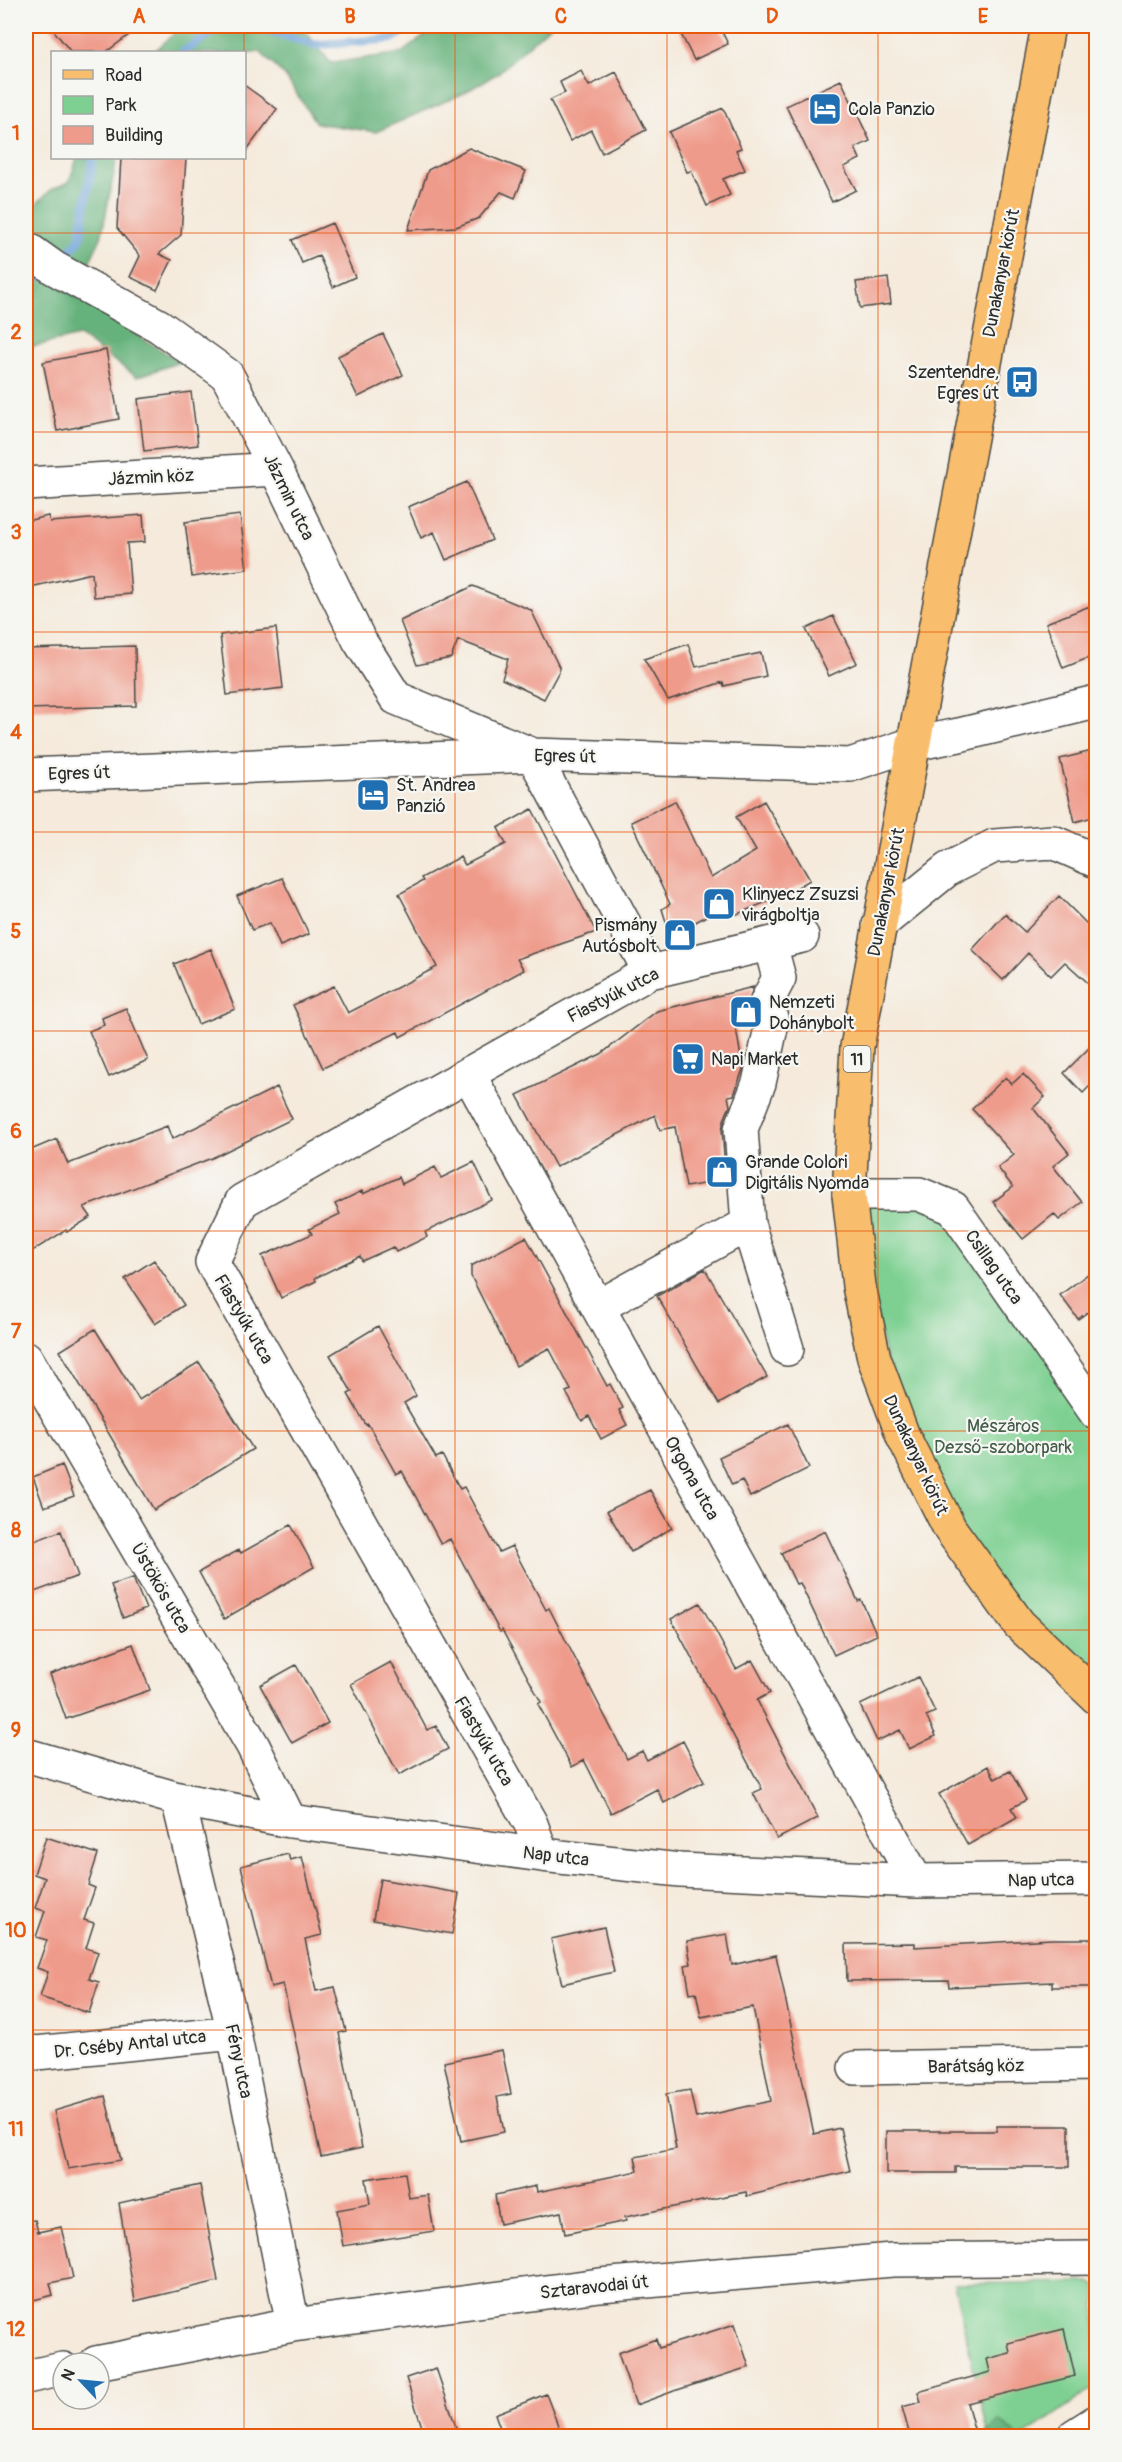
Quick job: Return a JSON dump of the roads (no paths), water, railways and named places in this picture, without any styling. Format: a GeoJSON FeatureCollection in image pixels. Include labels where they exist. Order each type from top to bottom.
{"type":"FeatureCollection","features":[{"type":"Feature","properties":{"kind":"main road","name":"Dunakanyar körút"},"geometry":{"type":"LineString","coordinates":[[1048,26],[857,1047],[849,1194],[859,1286],[874,1358],[903,1436],[950,1529],[1019,1624],[1096,1697]]}},
{"type":"Feature","properties":{"kind":"street","name":"Jázmin utca"},"geometry":{"type":"LineString","coordinates":[[26,248],[54,268],[159,326],[227,375],[359,640],[396,698],[533,755]]}},
{"type":"Feature","properties":{"kind":"street","name":"Jázmin köz"},"geometry":{"type":"LineString","coordinates":[[26,484],[276,470]]}},
{"type":"Feature","properties":{"kind":"street","name":"Egres út"},"geometry":{"type":"LineString","coordinates":[[26,775],[533,755],[850,765],[913,744],[1096,702]]}},
{"type":"Feature","properties":{"kind":"street"},"geometry":{"type":"LineString","coordinates":[[533,755],[650,972]]}},
{"type":"Feature","properties":{"kind":"street"},"geometry":{"type":"LineString","coordinates":[[879,925],[948,869],[994,846],[1053,842],[1096,861]]}},
{"type":"Feature","properties":{"kind":"street","name":"Fiastyúk utca"},"geometry":{"type":"LineString","coordinates":[[542,1855],[531,1824],[212,1262],[242,1201],[650,972],[802,936]]}},
{"type":"Feature","properties":{"kind":"street"},"geometry":{"type":"LineString","coordinates":[[770,944],[779,978],[767,1001],[772,1023],[759,1083],[741,1129],[748,1224],[786,1349]]}},
{"type":"Feature","properties":{"kind":"street","name":"Orgona utca"},"geometry":{"type":"LineString","coordinates":[[469,1075],[916,1881]]}},
{"type":"Feature","properties":{"kind":"street","name":"Csillag utca"},"geometry":{"type":"LineString","coordinates":[[849,1194],[919,1194],[953,1208],[1096,1413]]}},
{"type":"Feature","properties":{"kind":"street"},"geometry":{"type":"LineString","coordinates":[[598,1307],[748,1224]]}},
{"type":"Feature","properties":{"kind":"street","name":"Üstökös utca"},"geometry":{"type":"LineString","coordinates":[[26,1358],[253,1746],[290,1821]]}},
{"type":"Feature","properties":{"kind":"street","name":"Nap utca"},"geometry":{"type":"LineString","coordinates":[[26,1755],[178,1799],[290,1821],[542,1855],[680,1870],[916,1881],[1096,1880]]}},
{"type":"Feature","properties":{"kind":"street","name":"Fény utca"},"geometry":{"type":"LineString","coordinates":[[178,1799],[234,2033],[293,2325]]}},
{"type":"Feature","properties":{"kind":"street","name":"Dr. Cséby Antal utca"},"geometry":{"type":"LineString","coordinates":[[26,2051],[36,2053],[234,2033]]}},
{"type":"Feature","properties":{"kind":"street","name":"Barátság köz"},"geometry":{"type":"LineString","coordinates":[[855,2068],[1096,2064]]}},
{"type":"Feature","properties":{"kind":"street","name":"Sztaravodai út"},"geometry":{"type":"LineString","coordinates":[[111,2360],[293,2325],[600,2285],[880,2261],[1096,2258]]}},
{"type":"Feature","properties":{"kind":"street"},"geometry":{"type":"LineString","coordinates":[[26,2377],[51,2372]]}},
{"type":"Feature","properties":{"kind":"street"},"geometry":{"type":"LineString","coordinates":[[1074,2436],[1096,2422]]}},
{"type":"Feature","properties":{"kind":"waterway"},"geometry":{"type":"LineString","coordinates":[[184,51],[221,26]]}},
{"type":"Feature","properties":{"kind":"waterway"},"geometry":{"type":"LineString","coordinates":[[254,26],[315,45],[391,39],[413,26]]}},
{"type":"Feature","properties":{"kind":"waterway"},"geometry":{"type":"LineString","coordinates":[[59,263],[80,239],[93,159]]}},
{"type":"Feature","properties":{"kind":"waterway"},"geometry":{"type":"LineString","coordinates":[[26,283],[48,272]]}},
{"type":"Feature","properties":{"kind":"place","name":"Cola Panzio"},"geometry":{"type":"Point","coordinates":[825,109]}},
{"type":"Feature","properties":{"kind":"place","name":"Szentendre, Egres út"},"geometry":{"type":"Point","coordinates":[1022,382]}},
{"type":"Feature","properties":{"kind":"place","name":"St. Andrea Panzió"},"geometry":{"type":"Point","coordinates":[373,795]}},
{"type":"Feature","properties":{"kind":"place","name":"Klinyecz Zsuzsi virágboltja"},"geometry":{"type":"Point","coordinates":[719,904]}},
{"type":"Feature","properties":{"kind":"place","name":"Pismány Autósbolt"},"geometry":{"type":"Point","coordinates":[680,935]}},
{"type":"Feature","properties":{"kind":"place","name":"Nemzeti Dohánybolt"},"geometry":{"type":"Point","coordinates":[746,1012]}},
{"type":"Feature","properties":{"kind":"place","name":"Napi Market"},"geometry":{"type":"Point","coordinates":[688,1059]}},
{"type":"Feature","properties":{"kind":"place","name":"Grande Colori Digitális Nyomda"},"geometry":{"type":"Point","coordinates":[722,1172]}},
{"type":"Feature","properties":{"kind":"park label","name":"Mészáros Dezső-szoborpark"},"geometry":{"type":"Point","coordinates":[1003,1436]}}]}
